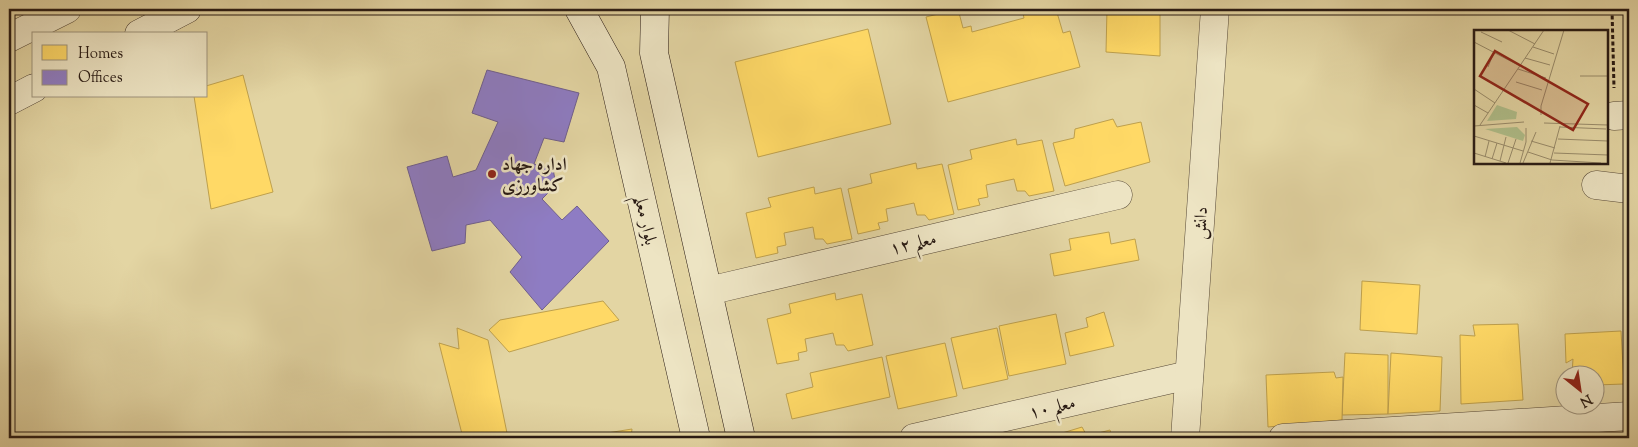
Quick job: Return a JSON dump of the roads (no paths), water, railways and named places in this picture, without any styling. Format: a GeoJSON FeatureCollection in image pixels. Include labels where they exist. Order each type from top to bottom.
{"type":"FeatureCollection","features":[{"type":"Feature","properties":{"kind":"street"},"geometry":{"type":"LineString","coordinates":[[9,38],[68,9]]}},
{"type":"Feature","properties":{"kind":"street"},"geometry":{"type":"LineString","coordinates":[[143,32],[187,9]]}},
{"type":"Feature","properties":{"kind":"street","name":"بلوار معلم"},"geometry":{"type":"LineString","coordinates":[[579,9],[611,67],[696,438]]}},
{"type":"Feature","properties":{"kind":"street"},"geometry":{"type":"LineString","coordinates":[[655,9],[654,53],[741,438]]}},
{"type":"Feature","properties":{"kind":"street","name":"دانش"},"geometry":{"type":"LineString","coordinates":[[1185,438],[1215,9]]}},
{"type":"Feature","properties":{"kind":"street"},"geometry":{"type":"LineString","coordinates":[[9,101],[32,89]]}},
{"type":"Feature","properties":{"kind":"street"},"geometry":{"type":"LineString","coordinates":[[1596,185],[1629,189]]}},
{"type":"Feature","properties":{"kind":"street","name":"معلم ۱۲"},"geometry":{"type":"LineString","coordinates":[[708,291],[1118,195]]}},
{"type":"Feature","properties":{"kind":"street","name":"معلم ۱۰"},"geometry":{"type":"LineString","coordinates":[[914,438],[1189,375]]}},
{"type":"Feature","properties":{"kind":"street"},"geometry":{"type":"LineString","coordinates":[[1283,438],[1438,433],[1629,416]]}},
{"type":"Feature","properties":{"kind":"place","name":"اداره جهاد کشاورزی"},"geometry":{"type":"Point","coordinates":[492,174]}}]}
